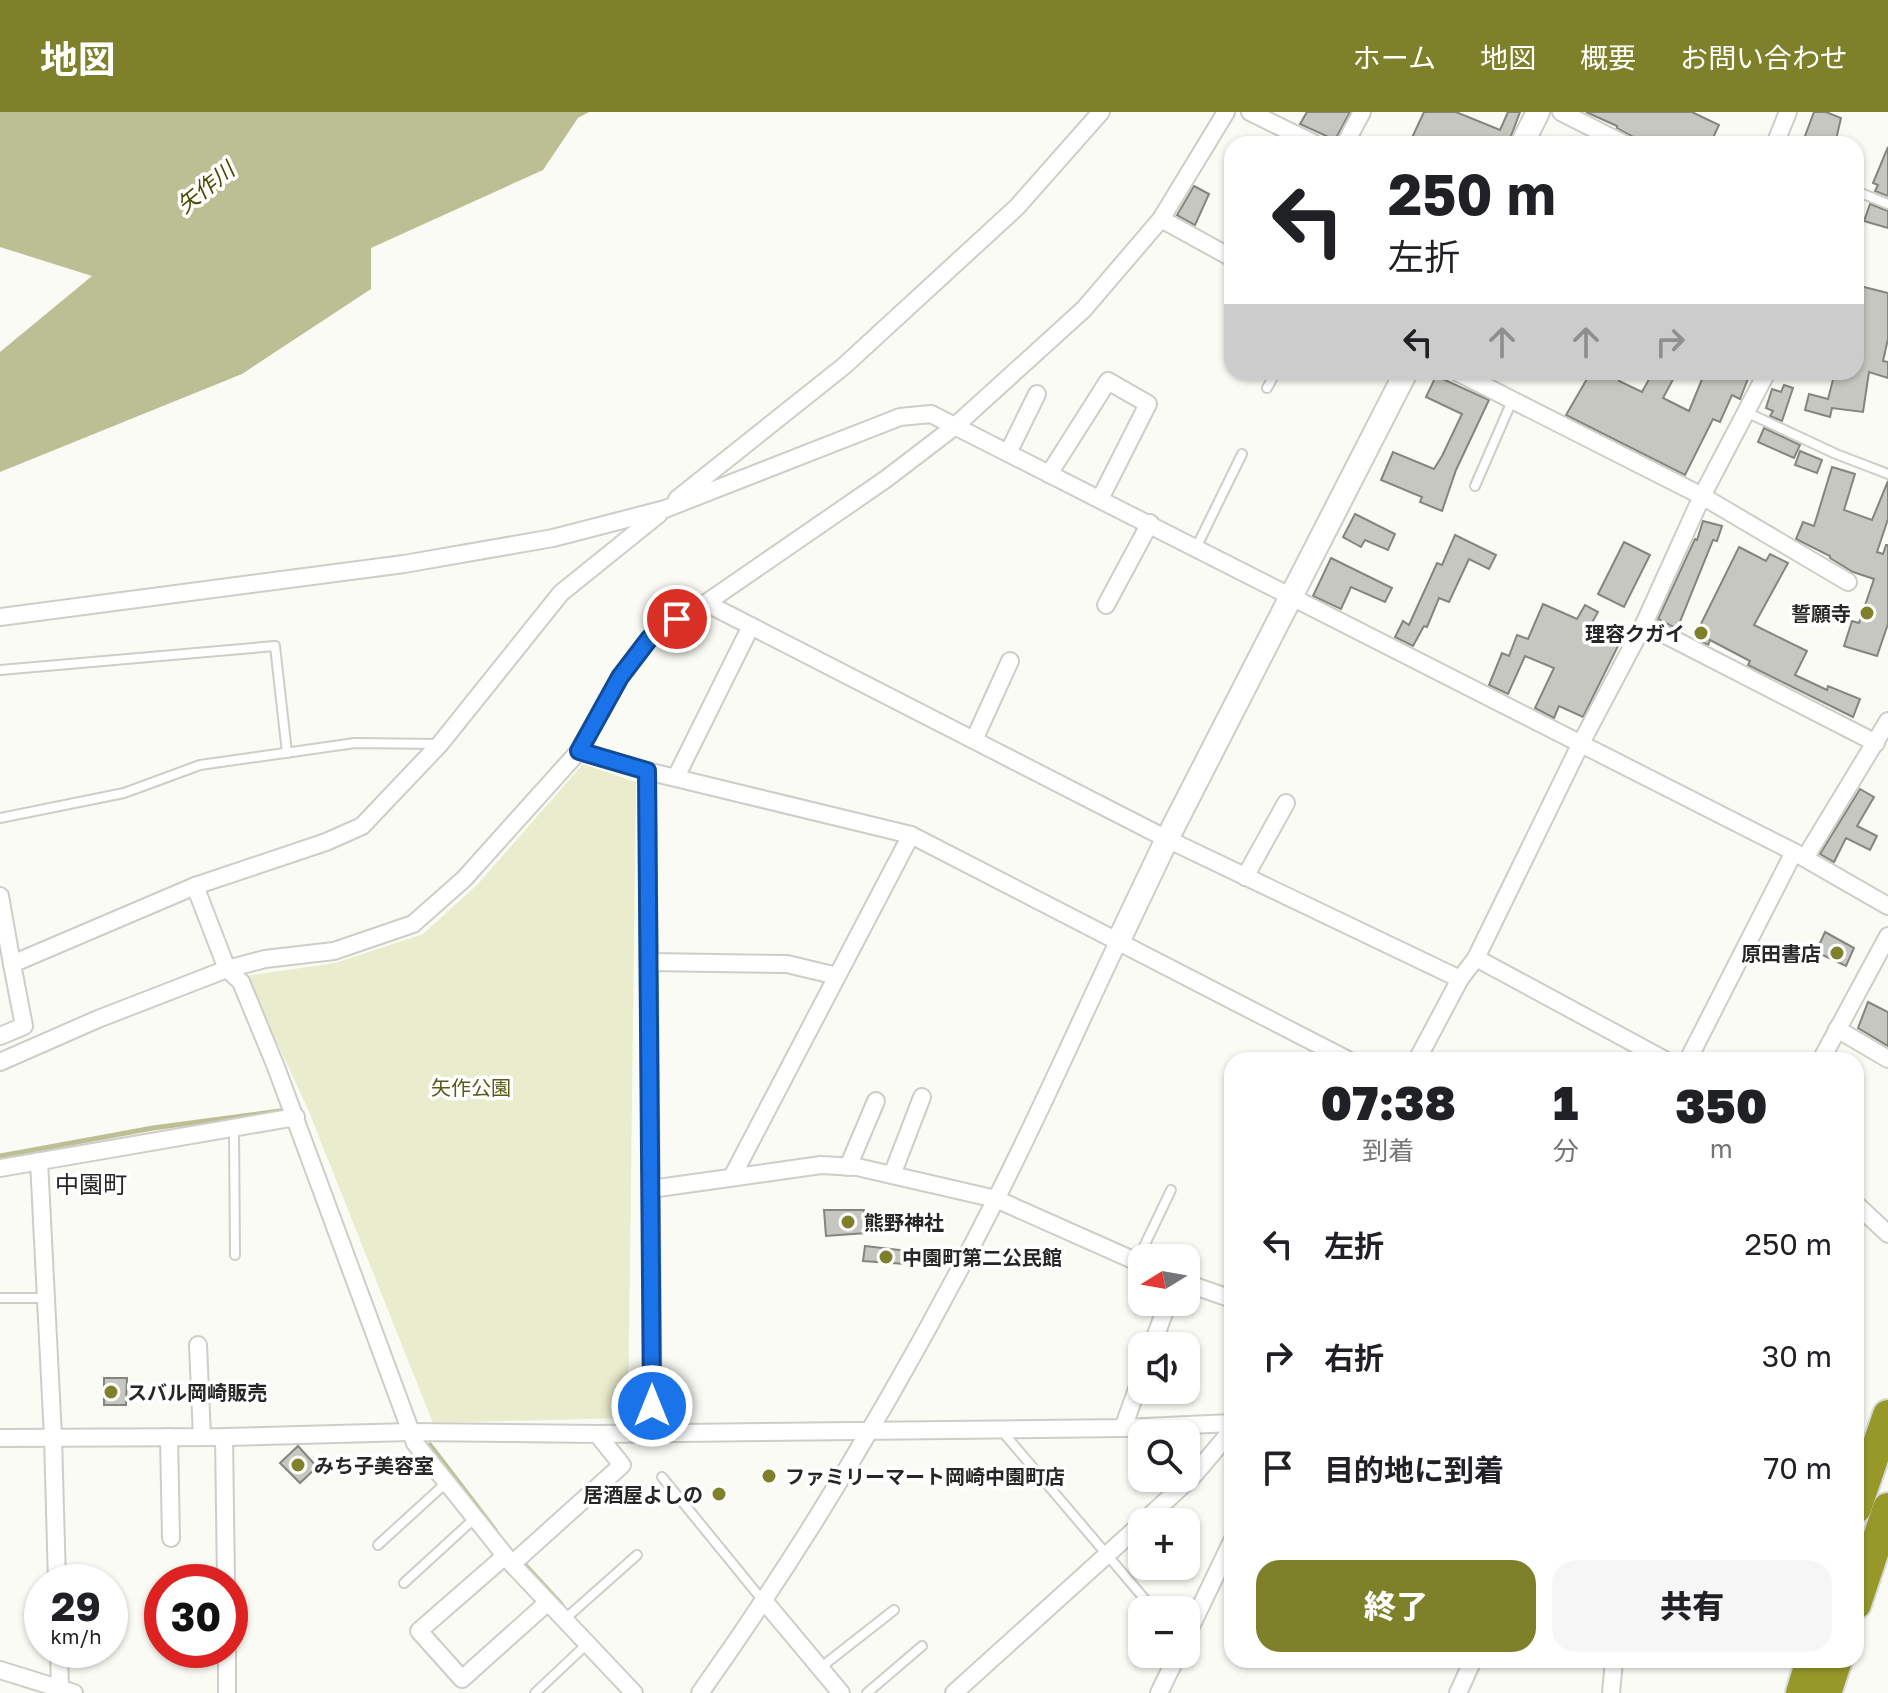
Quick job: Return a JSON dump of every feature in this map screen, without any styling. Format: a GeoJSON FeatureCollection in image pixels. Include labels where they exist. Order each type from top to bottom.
{"type":"FeatureCollection","features":[{"type":"Feature","properties":{"kind":"highway"},"geometry":{"type":"LineString","coordinates":[[1864,1484],[1888,1415]]}},
{"type":"Feature","properties":{"kind":"highway"},"geometry":{"type":"LineString","coordinates":[[1864,1581],[1887,1516]]}},
{"type":"Feature","properties":{"kind":"highway"},"geometry":{"type":"LineString","coordinates":[[1801,1693],[1809,1668]]}},
{"type":"Feature","properties":{"kind":"highway"},"geometry":{"type":"LineString","coordinates":[[1826,1693],[1834,1668]]}},
{"type":"Feature","properties":{"kind":"street"},"geometry":{"type":"LineString","coordinates":[[12,964],[195,886],[326,842],[362,826],[440,744],[561,593],[844,366],[1017,207],[1101,112]]}},
{"type":"Feature","properties":{"kind":"street"},"geometry":{"type":"LineString","coordinates":[[0,1062],[98,1019],[227,969],[265,959],[334,951],[413,924],[464,879],[579,751],[620,677],[649,639],[886,479],[954,427],[1084,309],[1161,219],[1226,112]]}},
{"type":"Feature","properties":{"kind":"street"},"geometry":{"type":"LineString","coordinates":[[1250,112],[1299,136]]}},
{"type":"Feature","properties":{"kind":"street"},"geometry":{"type":"LineString","coordinates":[[1349,136],[1362,112]]}},
{"type":"Feature","properties":{"kind":"street"},"geometry":{"type":"LineString","coordinates":[[1526,136],[1538,112]]}},
{"type":"Feature","properties":{"kind":"street"},"geometry":{"type":"LineString","coordinates":[[1561,112],[1608,136]]}},
{"type":"Feature","properties":{"kind":"street"},"geometry":{"type":"LineString","coordinates":[[1778,136],[1788,112]]}},
{"type":"Feature","properties":{"kind":"street"},"geometry":{"type":"LineString","coordinates":[[1161,219],[1224,254]]}},
{"type":"Feature","properties":{"kind":"street"},"geometry":{"type":"LineString","coordinates":[[700,1693],[765,1602],[871,1431],[996,1199],[1167,839],[1402,380]]}},
{"type":"Feature","properties":{"kind":"street"},"geometry":{"type":"LineString","coordinates":[[1472,380],[1702,496],[1848,582]]}},
{"type":"Feature","properties":{"kind":"street"},"geometry":{"type":"LineString","coordinates":[[1421,1052],[1460,979],[1476,958],[1581,743],[1644,624],[1702,496],[1763,380]]}},
{"type":"Feature","properties":{"kind":"street"},"geometry":{"type":"LineString","coordinates":[[1049,474],[1108,381],[1148,404],[1100,499]]}},
{"type":"Feature","properties":{"kind":"street"},"geometry":{"type":"LineString","coordinates":[[1008,453],[1037,394]]}},
{"type":"Feature","properties":{"kind":"street"},"geometry":{"type":"LineString","coordinates":[[0,617],[441,559],[553,538],[665,509],[900,417],[931,414],[1800,855],[1888,906]]}},
{"type":"Feature","properties":{"kind":"street"},"geometry":{"type":"LineString","coordinates":[[1106,605],[1150,523]]}},
{"type":"Feature","properties":{"kind":"street"},"geometry":{"type":"LineString","coordinates":[[706,603],[1167,839],[1460,979]]}},
{"type":"Feature","properties":{"kind":"street"},"geometry":{"type":"LineString","coordinates":[[1644,624],[1876,743]]}},
{"type":"Feature","properties":{"kind":"street"},"geometry":{"type":"LineString","coordinates":[[676,777],[751,626]]}},
{"type":"Feature","properties":{"kind":"street"},"geometry":{"type":"LineString","coordinates":[[974,740],[1010,661]]}},
{"type":"Feature","properties":{"kind":"street"},"geometry":{"type":"LineString","coordinates":[[1692,1052],[1800,855],[1888,721]]}},
{"type":"Feature","properties":{"kind":"street"},"geometry":{"type":"LineString","coordinates":[[579,751],[647,771],[911,835],[1332,1052]]}},
{"type":"Feature","properties":{"kind":"street"},"geometry":{"type":"LineString","coordinates":[[647,771],[653,1434]]}},
{"type":"Feature","properties":{"kind":"street"},"geometry":{"type":"LineString","coordinates":[[1245,877],[1286,803]]}},
{"type":"Feature","properties":{"kind":"street"},"geometry":{"type":"LineString","coordinates":[[732,1177],[911,835]]}},
{"type":"Feature","properties":{"kind":"street"},"geometry":{"type":"LineString","coordinates":[[195,886],[227,969],[241,982],[296,1117],[415,1443],[508,1560],[634,1693]]}},
{"type":"Feature","properties":{"kind":"street"},"geometry":{"type":"LineString","coordinates":[[0,896],[24,1026],[0,1036]]}},
{"type":"Feature","properties":{"kind":"street"},"geometry":{"type":"LineString","coordinates":[[1825,1052],[1888,936]]}},
{"type":"Feature","properties":{"kind":"street"},"geometry":{"type":"LineString","coordinates":[[1476,958],[1650,1052]]}},
{"type":"Feature","properties":{"kind":"street"},"geometry":{"type":"LineString","coordinates":[[649,962],[787,964],[837,976]]}},
{"type":"Feature","properties":{"kind":"street"},"geometry":{"type":"LineString","coordinates":[[1837,1029],[1888,1059]]}},
{"type":"Feature","properties":{"kind":"street"},"geometry":{"type":"LineString","coordinates":[[892,1175],[922,1097]]}},
{"type":"Feature","properties":{"kind":"street"},"geometry":{"type":"LineString","coordinates":[[848,1167],[876,1101]]}},
{"type":"Feature","properties":{"kind":"street"},"geometry":{"type":"LineString","coordinates":[[0,1168],[296,1117]]}},
{"type":"Feature","properties":{"kind":"street"},"geometry":{"type":"LineString","coordinates":[[39,1161],[57,1564]]}},
{"type":"Feature","properties":{"kind":"street"},"geometry":{"type":"LineString","coordinates":[[651,1189],[821,1165],[848,1167],[996,1199],[1128,1258]]}},
{"type":"Feature","properties":{"kind":"street"},"geometry":{"type":"LineString","coordinates":[[1864,1212],[1888,1234]]}},
{"type":"Feature","properties":{"kind":"street"},"geometry":{"type":"LineString","coordinates":[[1200,1288],[1224,1296]]}},
{"type":"Feature","properties":{"kind":"street"},"geometry":{"type":"LineString","coordinates":[[198,1345],[202,1437]]}},
{"type":"Feature","properties":{"kind":"street"},"geometry":{"type":"LineString","coordinates":[[1123,1428],[1132,1404]]}},
{"type":"Feature","properties":{"kind":"street"},"geometry":{"type":"LineString","coordinates":[[0,1438],[410,1432],[653,1434],[1123,1428],[1224,1423]]}},
{"type":"Feature","properties":{"kind":"street"},"geometry":{"type":"LineString","coordinates":[[548,1602],[462,1679],[419,1631],[622,1465],[597,1434]]}},
{"type":"Feature","properties":{"kind":"street"},"geometry":{"type":"LineString","coordinates":[[169,1437],[171,1538]]}},
{"type":"Feature","properties":{"kind":"street"},"geometry":{"type":"LineString","coordinates":[[224,1437],[226,1564]]}},
{"type":"Feature","properties":{"kind":"street"},"geometry":{"type":"LineString","coordinates":[[1157,1508],[1194,1475],[1224,1439]]}},
{"type":"Feature","properties":{"kind":"street"},"geometry":{"type":"LineString","coordinates":[[1864,1509],[1887,1516]]}},
{"type":"Feature","properties":{"kind":"street"},"geometry":{"type":"LineString","coordinates":[[954,1693],[1128,1535]]}},
{"type":"Feature","properties":{"kind":"street"},"geometry":{"type":"LineString","coordinates":[[1200,1608],[1224,1558]]}},
{"type":"Feature","properties":{"kind":"street"},"geometry":{"type":"LineString","coordinates":[[765,1602],[841,1693]]}},
{"type":"Feature","properties":{"kind":"street"},"geometry":{"type":"LineString","coordinates":[[0,1670],[67,1691],[63,1668]]}},
{"type":"Feature","properties":{"kind":"street"},"geometry":{"type":"LineString","coordinates":[[227,1668],[227,1693]]}},
{"type":"Feature","properties":{"kind":"street"},"geometry":{"type":"LineString","coordinates":[[1159,1693],[1171,1668]]}},
{"type":"Feature","properties":{"kind":"street"},"geometry":{"type":"LineString","coordinates":[[1458,1693],[1469,1668]]}},
{"type":"Feature","properties":{"kind":"street"},"geometry":{"type":"LineString","coordinates":[[1611,1693],[1613,1668]]}},
{"type":"Feature","properties":{"kind":"lane"},"geometry":{"type":"LineString","coordinates":[[1864,194],[1888,204]]}},
{"type":"Feature","properties":{"kind":"lane"},"geometry":{"type":"LineString","coordinates":[[1267,388],[1272,380]]}},
{"type":"Feature","properties":{"kind":"lane"},"geometry":{"type":"LineString","coordinates":[[1475,486],[1512,401]]}},
{"type":"Feature","properties":{"kind":"lane"},"geometry":{"type":"LineString","coordinates":[[1748,413],[1836,454],[1888,474]]}},
{"type":"Feature","properties":{"kind":"lane"},"geometry":{"type":"LineString","coordinates":[[1196,548],[1242,454]]}},
{"type":"Feature","properties":{"kind":"lane"},"geometry":{"type":"LineString","coordinates":[[0,670],[275,646],[287,753]]}},
{"type":"Feature","properties":{"kind":"lane"},"geometry":{"type":"LineString","coordinates":[[0,818],[124,793],[200,765],[355,743],[440,744]]}},
{"type":"Feature","properties":{"kind":"lane"},"geometry":{"type":"LineString","coordinates":[[234,1128],[235,1255]]}},
{"type":"Feature","properties":{"kind":"lane"},"geometry":{"type":"LineString","coordinates":[[1147,1244],[1171,1190]]}},
{"type":"Feature","properties":{"kind":"lane"},"geometry":{"type":"LineString","coordinates":[[0,1298],[46,1298]]}},
{"type":"Feature","properties":{"kind":"lane"},"geometry":{"type":"LineString","coordinates":[[1001,1429],[1142,1596]]}},
{"type":"Feature","properties":{"kind":"lane"},"geometry":{"type":"LineString","coordinates":[[662,1477],[765,1602]]}},
{"type":"Feature","properties":{"kind":"lane"},"geometry":{"type":"LineString","coordinates":[[378,1545],[447,1482]]}},
{"type":"Feature","properties":{"kind":"lane"},"geometry":{"type":"LineString","coordinates":[[404,1583],[475,1518]]}},
{"type":"Feature","properties":{"kind":"lane"},"geometry":{"type":"LineString","coordinates":[[565,1620],[637,1555]]}},
{"type":"Feature","properties":{"kind":"lane"},"geometry":{"type":"LineString","coordinates":[[820,1668],[894,1610]]}},
{"type":"Feature","properties":{"kind":"lane"},"geometry":{"type":"LineString","coordinates":[[535,1693],[587,1644]]}},
{"type":"Feature","properties":{"kind":"lane"},"geometry":{"type":"LineString","coordinates":[[867,1693],[922,1646]]}},
{"type":"Feature","properties":{"kind":"green space","name":"矢作公園"},"geometry":{"type":"Polygon","coordinates":[[[583,764],[636,782],[628,1418],[433,1423],[307,1107],[246,976],[335,963],[423,934],[477,885],[583,764]]]}},
{"type":"Feature","properties":{"kind":"water","name":"矢作川"},"geometry":{"type":"Polygon","coordinates":[[[0,112],[589,112],[578,118],[543,170],[371,248],[371,289],[242,374],[0,472],[0,352],[92,276],[0,247],[0,112]]]}},
{"type":"Feature","properties":{"kind":"building"},"geometry":{"type":"Polygon","coordinates":[[[1307,112],[1350,112],[1337,136],[1326,136],[1300,124],[1307,112]]]}},
{"type":"Feature","properties":{"kind":"building"},"geometry":{"type":"Polygon","coordinates":[[[1424,112],[1456,112],[1500,130],[1508,112],[1520,112],[1511,136],[1413,136],[1424,112]]]}},
{"type":"Feature","properties":{"kind":"building"},"geometry":{"type":"Polygon","coordinates":[[[1586,112],[1692,112],[1719,125],[1714,136],[1631,136],[1586,112]]]}},
{"type":"Feature","properties":{"kind":"building"},"geometry":{"type":"Polygon","coordinates":[[[1814,112],[1826,112],[1841,118],[1837,136],[1805,136],[1814,112]]]}},
{"type":"Feature","properties":{"kind":"building"},"geometry":{"type":"Polygon","coordinates":[[[1888,147],[1888,196],[1875,191],[1878,185],[1873,183],[1888,147]]]}},
{"type":"Feature","properties":{"kind":"building"},"geometry":{"type":"Polygon","coordinates":[[[1194,186],[1209,194],[1195,225],[1177,215],[1194,186]]]}},
{"type":"Feature","properties":{"kind":"building"},"geometry":{"type":"Polygon","coordinates":[[[1870,204],[1888,211],[1888,228],[1864,221],[1870,204]]]}},
{"type":"Feature","properties":{"kind":"building"},"geometry":{"type":"Polygon","coordinates":[[[1864,287],[1888,293],[1888,339],[1883,361],[1888,362],[1888,378],[1869,372],[1863,412],[1832,408],[1830,417],[1805,410],[1809,394],[1828,399],[1833,380],[1864,380],[1864,287]]]}},
{"type":"Feature","properties":{"kind":"building"},"geometry":{"type":"Polygon","coordinates":[[[1434,380],[1445,380],[1489,400],[1456,470],[1442,511],[1420,502],[1422,497],[1381,480],[1393,452],[1434,469],[1442,456],[1462,414],[1426,397],[1434,380]]]}},
{"type":"Feature","properties":{"kind":"building"},"geometry":{"type":"Polygon","coordinates":[[[1586,380],[1619,380],[1642,392],[1649,380],[1673,380],[1663,398],[1689,411],[1702,380],[1747,380],[1740,399],[1732,395],[1720,422],[1713,419],[1685,475],[1566,415],[1586,380]]]}},
{"type":"Feature","properties":{"kind":"building"},"geometry":{"type":"Polygon","coordinates":[[[1784,385],[1793,388],[1782,421],[1770,416],[1773,411],[1766,408],[1772,389],[1781,392],[1784,385]]]}},
{"type":"Feature","properties":{"kind":"building"},"geometry":{"type":"Polygon","coordinates":[[[1764,428],[1800,445],[1794,458],[1758,442],[1764,428]]]}},
{"type":"Feature","properties":{"kind":"building"},"geometry":{"type":"Polygon","coordinates":[[[1800,451],[1822,460],[1817,473],[1795,465],[1800,451]]]}},
{"type":"Feature","properties":{"kind":"building"},"geometry":{"type":"Polygon","coordinates":[[[1832,467],[1855,474],[1844,510],[1872,520],[1888,481],[1888,519],[1877,552],[1883,554],[1888,545],[1888,624],[1877,656],[1844,646],[1852,621],[1859,623],[1874,579],[1853,572],[1796,539],[1803,522],[1814,526],[1832,467]]]}},
{"type":"Feature","properties":{"kind":"building"},"geometry":{"type":"Polygon","coordinates":[[[1355,514],[1395,534],[1388,550],[1365,540],[1361,547],[1343,537],[1355,514]]]}},
{"type":"Feature","properties":{"kind":"building"},"geometry":{"type":"Polygon","coordinates":[[[1703,521],[1722,526],[1717,541],[1713,540],[1677,629],[1658,619],[1697,540],[1703,521]]]}},
{"type":"Feature","properties":{"kind":"building"},"geometry":{"type":"Polygon","coordinates":[[[1455,535],[1496,555],[1489,569],[1469,559],[1449,602],[1439,598],[1427,627],[1424,626],[1413,646],[1395,637],[1403,621],[1409,625],[1437,563],[1442,565],[1455,535]]]}},
{"type":"Feature","properties":{"kind":"building"},"geometry":{"type":"Polygon","coordinates":[[[1624,542],[1650,555],[1624,607],[1598,594],[1624,542]]]}},
{"type":"Feature","properties":{"kind":"building"},"geometry":{"type":"Polygon","coordinates":[[[1739,547],[1766,561],[1770,554],[1788,563],[1754,625],[1807,651],[1795,675],[1827,690],[1828,686],[1860,699],[1853,717],[1748,665],[1750,661],[1710,640],[1708,645],[1694,638],[1739,547]]]}},
{"type":"Feature","properties":{"kind":"building"},"geometry":{"type":"Polygon","coordinates":[[[1331,558],[1392,588],[1385,602],[1351,587],[1341,609],[1313,596],[1331,558]]]}},
{"type":"Feature","properties":{"kind":"building"},"geometry":{"type":"Polygon","coordinates":[[[1543,604],[1577,619],[1585,605],[1598,612],[1589,628],[1619,644],[1583,717],[1559,706],[1554,718],[1535,708],[1554,668],[1525,656],[1508,694],[1489,685],[1502,653],[1509,656],[1517,635],[1528,639],[1543,604]]]}},
{"type":"Feature","properties":{"kind":"building"},"geometry":{"type":"Polygon","coordinates":[[[1860,789],[1874,797],[1857,826],[1877,836],[1870,850],[1846,838],[1834,862],[1820,854],[1860,789]]]}},
{"type":"Feature","properties":{"kind":"building"},"geometry":{"type":"Polygon","coordinates":[[[1825,932],[1854,948],[1846,966],[1816,952],[1825,932]]]}},
{"type":"Feature","properties":{"kind":"building"},"geometry":{"type":"Polygon","coordinates":[[[1868,1002],[1888,1012],[1888,1046],[1858,1028],[1868,1002]]]}},
{"type":"Feature","properties":{"kind":"building"},"geometry":{"type":"Polygon","coordinates":[[[824,1210],[864,1210],[866,1233],[826,1236],[824,1210]]]}},
{"type":"Feature","properties":{"kind":"building"},"geometry":{"type":"Polygon","coordinates":[[[865,1246],[909,1251],[905,1264],[863,1261],[865,1246]]]}},
{"type":"Feature","properties":{"kind":"building"},"geometry":{"type":"Polygon","coordinates":[[[104,1378],[127,1378],[126,1405],[104,1405],[104,1378]]]}},
{"type":"Feature","properties":{"kind":"building"},"geometry":{"type":"Polygon","coordinates":[[[298,1446],[317,1467],[300,1483],[280,1463],[298,1446]]]}},
{"type":"Feature","properties":{"kind":"waterway"},"geometry":{"type":"LineString","coordinates":[[0,1156],[153,1128],[280,1111]]}},
{"type":"Feature","properties":{"kind":"waterway"},"geometry":{"type":"LineString","coordinates":[[430,1445],[495,1530]]}},
{"type":"Feature","properties":{"kind":"waterway"},"geometry":{"type":"LineString","coordinates":[[524,1564],[561,1604]]}},
{"type":"Feature","properties":{"kind":"place","name":"誓願寺"},"geometry":{"type":"Point","coordinates":[1867,613]}},
{"type":"Feature","properties":{"kind":"place","name":"理容クガイ"},"geometry":{"type":"Point","coordinates":[1701,633]}},
{"type":"Feature","properties":{"kind":"place","name":"原田書店"},"geometry":{"type":"Point","coordinates":[1837,953]}},
{"type":"Feature","properties":{"kind":"place","name":"熊野神社"},"geometry":{"type":"Point","coordinates":[848,1222]}},
{"type":"Feature","properties":{"kind":"place","name":"中園町第二公民館"},"geometry":{"type":"Point","coordinates":[886,1257]}},
{"type":"Feature","properties":{"kind":"place","name":"スバル岡崎販売"},"geometry":{"type":"Point","coordinates":[111,1392]}},
{"type":"Feature","properties":{"kind":"place","name":"みち子美容室"},"geometry":{"type":"Point","coordinates":[298,1465]}},
{"type":"Feature","properties":{"kind":"place","name":"ファミリーマート岡崎中園町店"},"geometry":{"type":"Point","coordinates":[769,1476]}},
{"type":"Feature","properties":{"kind":"place","name":"居酒屋よしの"},"geometry":{"type":"Point","coordinates":[719,1494]}},
{"type":"Feature","properties":{"kind":"district","name":"中園町"},"geometry":{"type":"Point","coordinates":[91,1183]}},
{"type":"Feature","properties":{"kind":"route"},"geometry":{"type":"LineString","coordinates":[[652,1406],[647,771],[579,751],[620,677],[649,639],[677,619]]}}]}
